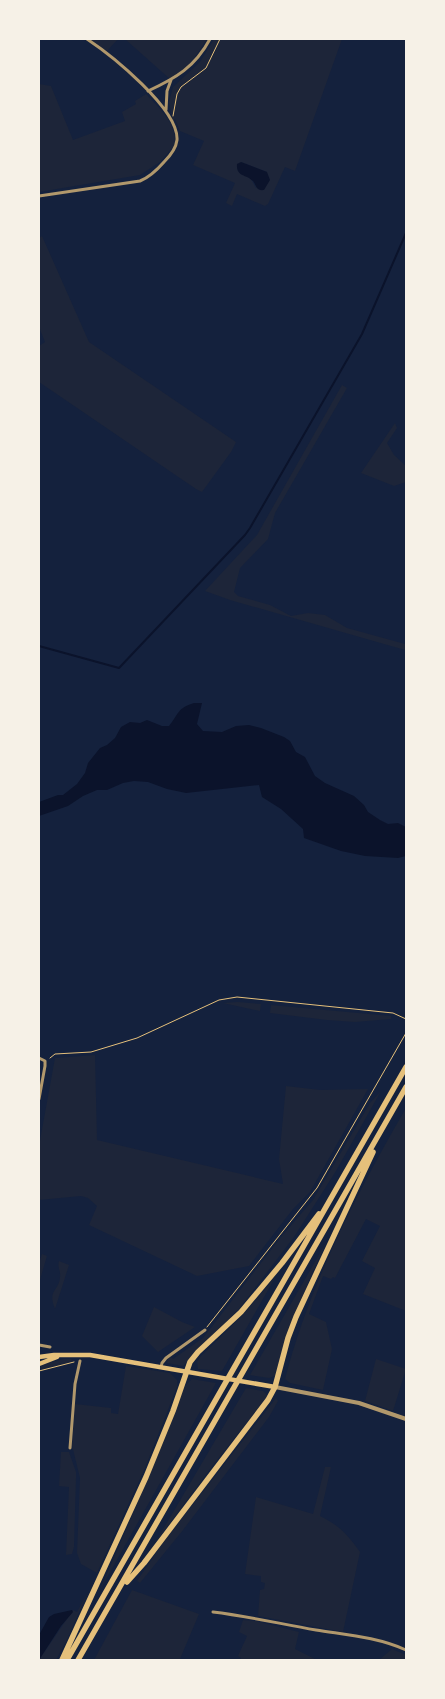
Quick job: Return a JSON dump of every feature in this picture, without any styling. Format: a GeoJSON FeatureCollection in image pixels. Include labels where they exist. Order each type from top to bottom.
{"type":"FeatureCollection","features":[{"type":"Feature","properties":{"kind":"highway"},"geometry":{"type":"LineString","coordinates":[[67,1660],[406,1067]]}},
{"type":"Feature","properties":{"kind":"highway"},"geometry":{"type":"LineString","coordinates":[[78,1660],[406,1087]]}},
{"type":"Feature","properties":{"kind":"highway"},"geometry":{"type":"LineString","coordinates":[[119,1591],[144,1563],[184,1508],[263,1407],[275,1387],[288,1338],[296,1317],[388,1120]]}},
{"type":"Feature","properties":{"kind":"highway"},"geometry":{"type":"LineString","coordinates":[[62,1660],[146,1477],[173,1412],[190,1362],[198,1352],[242,1312],[332,1197]]}},
{"type":"Feature","properties":{"kind":"main road"},"geometry":{"type":"LineString","coordinates":[[39,1364],[60,1355]]}},
{"type":"Feature","properties":{"kind":"main road"},"geometry":{"type":"LineString","coordinates":[[39,1357],[90,1355],[275,1387]]}},
{"type":"Feature","properties":{"kind":"street"},"geometry":{"type":"LineString","coordinates":[[39,196],[133,183],[154,174],[175,148],[177,138],[173,122],[166,110],[111,55],[87,39]]}},
{"type":"Feature","properties":{"kind":"street"},"geometry":{"type":"LineString","coordinates":[[148,92],[171,80],[194,64],[202,55],[210,39]]}},
{"type":"Feature","properties":{"kind":"street"},"geometry":{"type":"LineString","coordinates":[[166,110],[167,91],[171,80]]}},
{"type":"Feature","properties":{"kind":"street"},"geometry":{"type":"LineString","coordinates":[[39,1058],[45,1061],[39,1099]]}},
{"type":"Feature","properties":{"kind":"street"},"geometry":{"type":"LineString","coordinates":[[161,1367],[166,1358],[205,1330]]}},
{"type":"Feature","properties":{"kind":"street"},"geometry":{"type":"LineString","coordinates":[[39,1345],[50,1347]]}},
{"type":"Feature","properties":{"kind":"street"},"geometry":{"type":"LineString","coordinates":[[70,1448],[75,1384],[80,1361]]}},
{"type":"Feature","properties":{"kind":"street"},"geometry":{"type":"LineString","coordinates":[[275,1387],[359,1403],[406,1419]]}},
{"type":"Feature","properties":{"kind":"street"},"geometry":{"type":"LineString","coordinates":[[212,1612],[247,1616],[316,1630],[362,1636],[406,1650]]}},
{"type":"Feature","properties":{"kind":"path"},"geometry":{"type":"LineString","coordinates":[[173,122],[177,94],[180,87],[206,68],[220,39]]}},
{"type":"Feature","properties":{"kind":"path"},"geometry":{"type":"LineString","coordinates":[[45,1061],[55,1054],[91,1052],[137,1038],[199,1008],[237,997],[394,1013],[406,1019]]}},
{"type":"Feature","properties":{"kind":"path"},"geometry":{"type":"LineString","coordinates":[[205,1330],[317,1188],[406,1033]]}},
{"type":"Feature","properties":{"kind":"path"},"geometry":{"type":"LineString","coordinates":[[39,1371],[80,1361]]}},
{"type":"Feature","properties":{"kind":"shaded area"},"geometry":{"type":"Polygon","coordinates":[[[89,39],[118,39],[107,51],[89,39]]]}},
{"type":"Feature","properties":{"kind":"shaded area"},"geometry":{"type":"Polygon","coordinates":[[[125,39],[207,39],[191,63],[171,80],[125,39]]]}},
{"type":"Feature","properties":{"kind":"shaded area"},"geometry":{"type":"Polygon","coordinates":[[[214,39],[342,39],[295,171],[285,167],[268,204],[265,206],[237,194],[232,206],[226,203],[235,183],[193,165],[204,141],[180,131],[175,119],[173,122],[169,102],[173,87],[200,62],[214,39]],[[241,162],[256,188],[267,172],[241,162]]]}},
{"type":"Feature","properties":{"kind":"shaded area"},"geometry":{"type":"Polygon","coordinates":[[[39,84],[51,86],[73,140],[125,121],[122,112],[136,104],[135,101],[146,94],[170,123],[175,137],[175,145],[160,162],[140,175],[39,192],[39,84]]]}},
{"type":"Feature","properties":{"kind":"shaded area"},"geometry":{"type":"Polygon","coordinates":[[[241,162],[267,172],[270,180],[264,190],[258,189],[253,181],[238,171],[237,164],[241,162]]]}},
{"type":"Feature","properties":{"kind":"shaded area"},"geometry":{"type":"Polygon","coordinates":[[[42,236],[89,342],[236,442],[202,492],[39,382],[39,346],[45,342],[39,327],[39,238],[42,236]]]}},
{"type":"Feature","properties":{"kind":"shaded area"},"geometry":{"type":"Polygon","coordinates":[[[342,385],[347,388],[275,513],[268,539],[240,568],[234,592],[238,596],[270,605],[291,616],[308,613],[325,615],[347,628],[405,644],[405,650],[230,600],[205,591],[257,535],[342,385]]]}},
{"type":"Feature","properties":{"kind":"shaded area"},"geometry":{"type":"Polygon","coordinates":[[[395,423],[397,428],[387,443],[394,455],[406,466],[406,482],[394,486],[361,473],[395,423]]]}},
{"type":"Feature","properties":{"kind":"shaded area"},"geometry":{"type":"Polygon","coordinates":[[[194,703],[202,703],[197,724],[203,731],[222,732],[236,726],[249,725],[261,728],[290,741],[296,752],[305,757],[315,776],[325,783],[354,796],[364,805],[368,812],[380,820],[388,824],[398,823],[406,827],[406,856],[398,858],[365,856],[341,851],[304,838],[303,829],[281,809],[262,797],[259,785],[186,793],[148,782],[134,781],[123,783],[107,790],[97,790],[83,796],[68,806],[39,816],[39,802],[63,795],[77,784],[85,773],[88,763],[100,748],[115,738],[121,727],[130,722],[140,723],[147,720],[162,726],[169,726],[181,709],[194,703]]]}},
{"type":"Feature","properties":{"kind":"shaded area"},"geometry":{"type":"Polygon","coordinates":[[[223,1003],[261,1004],[260,1011],[223,1003]]]}},
{"type":"Feature","properties":{"kind":"shaded area"},"geometry":{"type":"Polygon","coordinates":[[[271,1005],[391,1016],[391,1019],[355,1022],[327,1020],[270,1013],[271,1005]]]}},
{"type":"Feature","properties":{"kind":"shaded area"},"geometry":{"type":"Polygon","coordinates":[[[95,1055],[97,1140],[283,1184],[279,1159],[286,1086],[320,1090],[368,1089],[310,1192],[293,1209],[249,1266],[197,1276],[89,1225],[97,1206],[88,1198],[81,1196],[39,1200],[39,1146],[55,1058],[95,1055]]]}},
{"type":"Feature","properties":{"kind":"shaded area"},"geometry":{"type":"Polygon","coordinates":[[[381,1091],[336,1171],[294,1237],[239,1309],[183,1366],[167,1363],[168,1358],[171,1357],[173,1359],[203,1338],[281,1237],[313,1200],[370,1103],[381,1091]]]}},
{"type":"Feature","properties":{"kind":"shaded area"},"geometry":{"type":"Polygon","coordinates":[[[406,1108],[406,1311],[363,1294],[375,1268],[362,1261],[380,1226],[366,1219],[335,1278],[331,1279],[323,1276],[309,1314],[326,1322],[332,1349],[323,1390],[290,1383],[285,1379],[295,1343],[321,1273],[370,1173],[406,1108]]]}},
{"type":"Feature","properties":{"kind":"shaded area"},"geometry":{"type":"Polygon","coordinates":[[[328,1239],[298,1306],[275,1376],[269,1378],[250,1375],[328,1239]]]}},
{"type":"Feature","properties":{"kind":"shaded area"},"geometry":{"type":"Polygon","coordinates":[[[42,1254],[47,1256],[39,1283],[39,1263],[42,1254]]]}},
{"type":"Feature","properties":{"kind":"shaded area"},"geometry":{"type":"Polygon","coordinates":[[[59,1261],[69,1265],[55,1309],[52,1298],[59,1282],[59,1261]]]}},
{"type":"Feature","properties":{"kind":"shaded area"},"geometry":{"type":"Polygon","coordinates":[[[276,1276],[222,1371],[198,1369],[197,1362],[200,1357],[242,1316],[276,1276]]]}},
{"type":"Feature","properties":{"kind":"shaded area"},"geometry":{"type":"Polygon","coordinates":[[[154,1307],[195,1327],[158,1352],[142,1336],[154,1307]]]}},
{"type":"Feature","properties":{"kind":"shaded area"},"geometry":{"type":"Polygon","coordinates":[[[64,1359],[74,1361],[41,1370],[41,1365],[64,1359]]]}},
{"type":"Feature","properties":{"kind":"shaded area"},"geometry":{"type":"Polygon","coordinates":[[[376,1359],[406,1369],[393,1411],[365,1401],[376,1359]]]}},
{"type":"Feature","properties":{"kind":"shaded area"},"geometry":{"type":"Polygon","coordinates":[[[126,1366],[170,1373],[177,1380],[177,1387],[145,1468],[97,1573],[81,1564],[77,1553],[80,1478],[72,1445],[75,1404],[111,1408],[111,1413],[118,1414],[126,1366]]]}},
{"type":"Feature","properties":{"kind":"shaded area"},"geometry":{"type":"Polygon","coordinates":[[[192,1379],[216,1383],[99,1592],[185,1386],[192,1379]]]}},
{"type":"Feature","properties":{"kind":"shaded area"},"geometry":{"type":"Polygon","coordinates":[[[246,1388],[263,1391],[267,1395],[266,1398],[155,1543],[246,1388]]]}},
{"type":"Feature","properties":{"kind":"shaded area"},"geometry":{"type":"Polygon","coordinates":[[[276,1398],[278,1401],[269,1417],[183,1530],[140,1583],[137,1581],[162,1544],[276,1398]]]}},
{"type":"Feature","properties":{"kind":"shaded area"},"geometry":{"type":"Polygon","coordinates":[[[61,1452],[69,1452],[76,1472],[74,1547],[72,1554],[66,1555],[69,1487],[59,1486],[61,1452]]]}},
{"type":"Feature","properties":{"kind":"shaded area"},"geometry":{"type":"Polygon","coordinates":[[[325,1467],[331,1467],[320,1516],[343,1531],[360,1552],[343,1632],[258,1616],[260,1590],[264,1589],[265,1583],[261,1582],[261,1576],[245,1574],[256,1497],[313,1514],[325,1467]]]}},
{"type":"Feature","properties":{"kind":"shaded area"},"geometry":{"type":"Polygon","coordinates":[[[132,1590],[199,1614],[181,1660],[94,1660],[132,1590]]]}},
{"type":"Feature","properties":{"kind":"shaded area"},"geometry":{"type":"Polygon","coordinates":[[[88,1592],[56,1660],[39,1660],[73,1610],[77,1612],[88,1592]]]}},
{"type":"Feature","properties":{"kind":"shaded area"},"geometry":{"type":"Polygon","coordinates":[[[72,1610],[73,1612],[61,1626],[39,1660],[39,1635],[49,1617],[72,1610]]]}},
{"type":"Feature","properties":{"kind":"shaded area"},"geometry":{"type":"Polygon","coordinates":[[[243,1620],[256,1621],[299,1632],[295,1649],[317,1660],[240,1660],[241,1658],[238,1656],[247,1636],[239,1632],[243,1620]]]}},
{"type":"Feature","properties":{"kind":"shaded area"},"geometry":{"type":"Polygon","coordinates":[[[392,1649],[406,1655],[406,1660],[379,1660],[392,1649]]]}},
{"type":"Feature","properties":{"kind":"waterway"},"geometry":{"type":"LineString","coordinates":[[39,646],[119,668],[245,535],[362,334],[406,233]]}}]}
